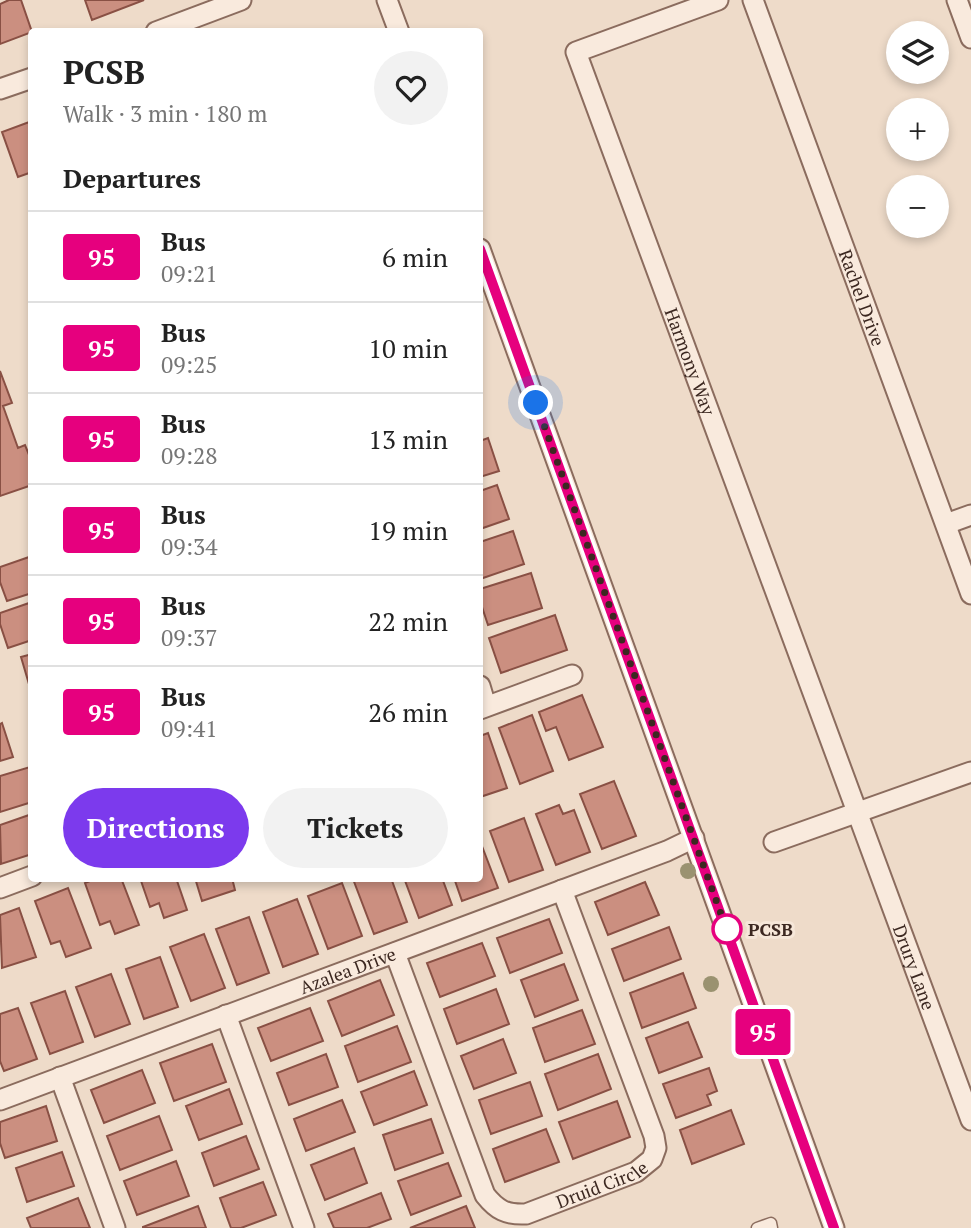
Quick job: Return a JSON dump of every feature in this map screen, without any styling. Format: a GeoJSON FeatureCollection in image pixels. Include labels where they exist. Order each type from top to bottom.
{"type":"FeatureCollection","features":[{"type":"Feature","properties":{"kind":"street"},"geometry":{"type":"LineString","coordinates":[[167,28],[241,0]]}},
{"type":"Feature","properties":{"kind":"street"},"geometry":{"type":"LineString","coordinates":[[387,0],[398,28]]}},
{"type":"Feature","properties":{"kind":"street","name":"Harmony Way"},"geometry":{"type":"LineString","coordinates":[[719,0],[576,52],[858,814]]}},
{"type":"Feature","properties":{"kind":"street","name":"Rachel Drive"},"geometry":{"type":"LineString","coordinates":[[753,0],[971,594]]}},
{"type":"Feature","properties":{"kind":"street"},"geometry":{"type":"LineString","coordinates":[[957,0],[971,38]]}},
{"type":"Feature","properties":{"kind":"street"},"geometry":{"type":"LineString","coordinates":[[0,89],[28,79]]}},
{"type":"Feature","properties":{"kind":"street"},"geometry":{"type":"LineString","coordinates":[[483,257],[834,1228]]}},
{"type":"Feature","properties":{"kind":"street"},"geometry":{"type":"LineString","coordinates":[[946,524],[971,515]]}},
{"type":"Feature","properties":{"kind":"street"},"geometry":{"type":"LineString","coordinates":[[483,708],[572,675]]}},
{"type":"Feature","properties":{"kind":"street"},"geometry":{"type":"LineString","coordinates":[[774,842],[971,772]]}},
{"type":"Feature","properties":{"kind":"street","name":"Drury Lane"},"geometry":{"type":"LineString","coordinates":[[858,814],[971,1120]]}},
{"type":"Feature","properties":{"kind":"street","name":"Azalea Drive"},"geometry":{"type":"LineString","coordinates":[[0,1100],[667,851],[694,838]]}},
{"type":"Feature","properties":{"kind":"street"},"geometry":{"type":"LineString","coordinates":[[0,888],[28,878]]}},
{"type":"Feature","properties":{"kind":"street","name":"Druid Circle"},"geometry":{"type":"LineString","coordinates":[[395,953],[485,1195],[502,1212],[526,1214],[636,1172],[652,1159],[656,1148],[654,1136],[562,890]]}},
{"type":"Feature","properties":{"kind":"street"},"geometry":{"type":"LineString","coordinates":[[226,1015],[304,1228]]}},
{"type":"Feature","properties":{"kind":"street"},"geometry":{"type":"LineString","coordinates":[[60,1077],[115,1228]]}},
{"type":"Feature","properties":{"kind":"lane"},"geometry":{"type":"LineString","coordinates":[[757,1228],[771,1223],[772,1228]]}},
{"type":"Feature","properties":{"kind":"building"},"geometry":{"type":"Polygon","coordinates":[[[9,0],[21,0],[31,28],[28,28],[28,34],[0,44],[0,4],[9,0]]]}},
{"type":"Feature","properties":{"kind":"building"},"geometry":{"type":"Polygon","coordinates":[[[85,0],[144,0],[92,20],[85,0]]]}},
{"type":"Feature","properties":{"kind":"building"},"geometry":{"type":"Polygon","coordinates":[[[28,122],[28,173],[18,177],[2,132],[28,122]]]}},
{"type":"Feature","properties":{"kind":"building"},"geometry":{"type":"Polygon","coordinates":[[[0,371],[12,403],[3,406],[18,448],[25,445],[28,452],[28,486],[0,496],[0,371]]]}},
{"type":"Feature","properties":{"kind":"building"},"geometry":{"type":"Polygon","coordinates":[[[488,438],[499,471],[483,476],[483,440],[488,438]]]}},
{"type":"Feature","properties":{"kind":"building"},"geometry":{"type":"Polygon","coordinates":[[[497,485],[509,519],[483,528],[483,490],[497,485]]]}},
{"type":"Feature","properties":{"kind":"building"},"geometry":{"type":"Polygon","coordinates":[[[513,531],[524,564],[483,578],[483,541],[513,531]]]}},
{"type":"Feature","properties":{"kind":"building"},"geometry":{"type":"Polygon","coordinates":[[[28,557],[28,594],[7,601],[0,582],[0,567],[28,557]]]}},
{"type":"Feature","properties":{"kind":"building"},"geometry":{"type":"Polygon","coordinates":[[[531,573],[542,608],[488,625],[483,610],[483,588],[531,573]]]}},
{"type":"Feature","properties":{"kind":"building"},"geometry":{"type":"Polygon","coordinates":[[[28,603],[28,641],[8,648],[0,624],[0,613],[28,603]]]}},
{"type":"Feature","properties":{"kind":"building"},"geometry":{"type":"Polygon","coordinates":[[[555,615],[567,650],[501,673],[489,638],[555,615]]]}},
{"type":"Feature","properties":{"kind":"building"},"geometry":{"type":"Polygon","coordinates":[[[28,655],[28,681],[21,657],[28,655]]]}},
{"type":"Feature","properties":{"kind":"building"},"geometry":{"type":"Polygon","coordinates":[[[582,695],[603,747],[569,760],[556,727],[546,731],[539,712],[582,695]]]}},
{"type":"Feature","properties":{"kind":"building"},"geometry":{"type":"Polygon","coordinates":[[[532,715],[553,771],[520,784],[499,728],[532,715]]]}},
{"type":"Feature","properties":{"kind":"building"},"geometry":{"type":"Polygon","coordinates":[[[2,723],[13,757],[0,761],[0,724],[2,723]]]}},
{"type":"Feature","properties":{"kind":"building"},"geometry":{"type":"Polygon","coordinates":[[[488,733],[507,788],[483,796],[483,735],[488,733]]]}},
{"type":"Feature","properties":{"kind":"building"},"geometry":{"type":"Polygon","coordinates":[[[28,768],[28,803],[0,812],[0,776],[28,768]]]}},
{"type":"Feature","properties":{"kind":"building"},"geometry":{"type":"Polygon","coordinates":[[[614,781],[636,836],[602,849],[580,794],[614,781]]]}},
{"type":"Feature","properties":{"kind":"building"},"geometry":{"type":"Polygon","coordinates":[[[559,805],[563,814],[574,810],[590,852],[556,865],[536,814],[559,805]]]}},
{"type":"Feature","properties":{"kind":"building"},"geometry":{"type":"Polygon","coordinates":[[[28,815],[28,855],[1,864],[0,825],[28,815]]]}},
{"type":"Feature","properties":{"kind":"building"},"geometry":{"type":"Polygon","coordinates":[[[524,818],[543,870],[509,882],[490,831],[524,818]]]}},
{"type":"Feature","properties":{"kind":"building"},"geometry":{"type":"Polygon","coordinates":[[[483,849],[498,888],[462,901],[455,882],[483,882],[483,849]]]}},
{"type":"Feature","properties":{"kind":"building"},"geometry":{"type":"Polygon","coordinates":[[[123,882],[139,925],[115,934],[110,921],[100,925],[85,883],[123,882]]]}},
{"type":"Feature","properties":{"kind":"building"},"geometry":{"type":"Polygon","coordinates":[[[141,882],[177,882],[187,910],[164,918],[159,903],[150,907],[141,882]]]}},
{"type":"Feature","properties":{"kind":"building"},"geometry":{"type":"Polygon","coordinates":[[[196,882],[233,882],[235,890],[202,901],[196,882]]]}},
{"type":"Feature","properties":{"kind":"building"},"geometry":{"type":"Polygon","coordinates":[[[354,882],[392,882],[407,922],[374,934],[354,882]]]}},
{"type":"Feature","properties":{"kind":"building"},"geometry":{"type":"Polygon","coordinates":[[[406,882],[443,882],[452,905],[419,918],[406,882]]]}},
{"type":"Feature","properties":{"kind":"building"},"geometry":{"type":"Polygon","coordinates":[[[645,882],[659,915],[608,935],[595,902],[645,882]]]}},
{"type":"Feature","properties":{"kind":"building"},"geometry":{"type":"Polygon","coordinates":[[[342,883],[362,936],[328,949],[308,896],[342,883]]]}},
{"type":"Feature","properties":{"kind":"building"},"geometry":{"type":"Polygon","coordinates":[[[68,888],[91,948],[66,957],[60,941],[51,944],[35,901],[68,888]]]}},
{"type":"Feature","properties":{"kind":"building"},"geometry":{"type":"Polygon","coordinates":[[[297,899],[318,954],[283,967],[263,912],[297,899]]]}},
{"type":"Feature","properties":{"kind":"building"},"geometry":{"type":"Polygon","coordinates":[[[19,908],[36,957],[2,968],[0,915],[19,908]]]}},
{"type":"Feature","properties":{"kind":"building"},"geometry":{"type":"Polygon","coordinates":[[[249,917],[269,973],[237,985],[216,929],[249,917]]]}},
{"type":"Feature","properties":{"kind":"building"},"geometry":{"type":"Polygon","coordinates":[[[549,919],[562,953],[510,973],[497,938],[549,919]]]}},
{"type":"Feature","properties":{"kind":"building"},"geometry":{"type":"Polygon","coordinates":[[[669,927],[681,959],[624,981],[612,949],[669,927]]]}},
{"type":"Feature","properties":{"kind":"building"},"geometry":{"type":"Polygon","coordinates":[[[204,934],[225,988],[191,1001],[170,947],[204,934]]]}},
{"type":"Feature","properties":{"kind":"building"},"geometry":{"type":"Polygon","coordinates":[[[482,943],[495,976],[440,997],[427,963],[482,943]]]}},
{"type":"Feature","properties":{"kind":"building"},"geometry":{"type":"Polygon","coordinates":[[[160,957],[178,1007],[144,1019],[126,969],[160,957]]]}},
{"type":"Feature","properties":{"kind":"building"},"geometry":{"type":"Polygon","coordinates":[[[564,964],[578,1000],[535,1017],[521,980],[564,964]]]}},
{"type":"Feature","properties":{"kind":"building"},"geometry":{"type":"Polygon","coordinates":[[[683,973],[696,1008],[642,1028],[630,993],[683,973]]]}},
{"type":"Feature","properties":{"kind":"building"},"geometry":{"type":"Polygon","coordinates":[[[111,974],[130,1024],[95,1037],[76,987],[111,974]]]}},
{"type":"Feature","properties":{"kind":"building"},"geometry":{"type":"Polygon","coordinates":[[[380,980],[394,1015],[342,1036],[328,1001],[380,980]]]}},
{"type":"Feature","properties":{"kind":"building"},"geometry":{"type":"Polygon","coordinates":[[[496,989],[509,1024],[457,1044],[444,1009],[496,989]]]}},
{"type":"Feature","properties":{"kind":"building"},"geometry":{"type":"Polygon","coordinates":[[[65,991],[83,1042],[50,1054],[31,1003],[65,991]]]}},
{"type":"Feature","properties":{"kind":"building"},"geometry":{"type":"Polygon","coordinates":[[[18,1008],[37,1059],[4,1071],[0,1061],[0,1014],[18,1008]]]}},
{"type":"Feature","properties":{"kind":"building"},"geometry":{"type":"Polygon","coordinates":[[[310,1008],[323,1041],[271,1061],[258,1028],[310,1008]]]}},
{"type":"Feature","properties":{"kind":"building"},"geometry":{"type":"Polygon","coordinates":[[[582,1010],[595,1044],[545,1062],[533,1028],[582,1010]]]}},
{"type":"Feature","properties":{"kind":"building"},"geometry":{"type":"Polygon","coordinates":[[[688,1022],[702,1057],[659,1073],[646,1038],[688,1022]]]}},
{"type":"Feature","properties":{"kind":"building"},"geometry":{"type":"Polygon","coordinates":[[[397,1026],[411,1062],[358,1082],[345,1046],[397,1026]]]}},
{"type":"Feature","properties":{"kind":"building"},"geometry":{"type":"Polygon","coordinates":[[[503,1039],[516,1073],[474,1089],[461,1056],[503,1039]]]}},
{"type":"Feature","properties":{"kind":"building"},"geometry":{"type":"Polygon","coordinates":[[[212,1044],[226,1082],[174,1101],[160,1063],[212,1044]]]}},
{"type":"Feature","properties":{"kind":"building"},"geometry":{"type":"Polygon","coordinates":[[[326,1054],[338,1087],[289,1105],[277,1073],[326,1054]]]}},
{"type":"Feature","properties":{"kind":"building"},"geometry":{"type":"Polygon","coordinates":[[[598,1054],[611,1089],[558,1110],[545,1074],[598,1054]]]}},
{"type":"Feature","properties":{"kind":"building"},"geometry":{"type":"Polygon","coordinates":[[[709,1068],[717,1091],[707,1095],[711,1105],[676,1118],[663,1084],[709,1068]]]}},
{"type":"Feature","properties":{"kind":"building"},"geometry":{"type":"Polygon","coordinates":[[[142,1070],[155,1103],[104,1123],[91,1090],[142,1070]]]}},
{"type":"Feature","properties":{"kind":"building"},"geometry":{"type":"Polygon","coordinates":[[[414,1071],[427,1105],[374,1125],[361,1092],[414,1071]]]}},
{"type":"Feature","properties":{"kind":"building"},"geometry":{"type":"Polygon","coordinates":[[[530,1082],[542,1116],[491,1134],[479,1100],[530,1082]]]}},
{"type":"Feature","properties":{"kind":"building"},"geometry":{"type":"Polygon","coordinates":[[[229,1089],[242,1124],[199,1140],[186,1106],[229,1089]]]}},
{"type":"Feature","properties":{"kind":"building"},"geometry":{"type":"Polygon","coordinates":[[[342,1100],[355,1132],[306,1151],[294,1119],[342,1100]]]}},
{"type":"Feature","properties":{"kind":"building"},"geometry":{"type":"Polygon","coordinates":[[[617,1101],[630,1137],[573,1159],[559,1122],[617,1101]]]}},
{"type":"Feature","properties":{"kind":"building"},"geometry":{"type":"Polygon","coordinates":[[[46,1106],[57,1141],[5,1158],[0,1143],[0,1122],[46,1106]]]}},
{"type":"Feature","properties":{"kind":"building"},"geometry":{"type":"Polygon","coordinates":[[[731,1110],[744,1144],[692,1164],[680,1130],[731,1110]]]}},
{"type":"Feature","properties":{"kind":"building"},"geometry":{"type":"Polygon","coordinates":[[[159,1116],[172,1150],[120,1170],[107,1136],[159,1116]]]}},
{"type":"Feature","properties":{"kind":"building"},"geometry":{"type":"Polygon","coordinates":[[[431,1119],[443,1153],[395,1170],[383,1135],[431,1119]]]}},
{"type":"Feature","properties":{"kind":"building"},"geometry":{"type":"Polygon","coordinates":[[[546,1129],[559,1162],[505,1182],[493,1149],[546,1129]]]}},
{"type":"Feature","properties":{"kind":"building"},"geometry":{"type":"Polygon","coordinates":[[[246,1136],[259,1169],[214,1186],[202,1153],[246,1136]]]}},
{"type":"Feature","properties":{"kind":"building"},"geometry":{"type":"Polygon","coordinates":[[[354,1148],[367,1183],[325,1200],[311,1165],[354,1148]]]}},
{"type":"Feature","properties":{"kind":"building"},"geometry":{"type":"Polygon","coordinates":[[[62,1152],[74,1186],[27,1202],[16,1168],[62,1152]]]}},
{"type":"Feature","properties":{"kind":"building"},"geometry":{"type":"Polygon","coordinates":[[[176,1161],[189,1196],[137,1215],[124,1181],[176,1161]]]}},
{"type":"Feature","properties":{"kind":"building"},"geometry":{"type":"Polygon","coordinates":[[[448,1163],[461,1196],[411,1215],[398,1181],[448,1163]]]}},
{"type":"Feature","properties":{"kind":"building"},"geometry":{"type":"Polygon","coordinates":[[[263,1182],[276,1215],[241,1228],[231,1228],[220,1198],[263,1182]]]}},
{"type":"Feature","properties":{"kind":"building"},"geometry":{"type":"Polygon","coordinates":[[[381,1193],[391,1219],[367,1228],[334,1228],[328,1214],[381,1193]]]}},
{"type":"Feature","properties":{"kind":"building"},"geometry":{"type":"Polygon","coordinates":[[[78,1198],[90,1228],[31,1228],[27,1218],[78,1198]]]}},
{"type":"Feature","properties":{"kind":"building"},"geometry":{"type":"Polygon","coordinates":[[[198,1206],[206,1228],[143,1228],[143,1227],[198,1206]]]}},
{"type":"Feature","properties":{"kind":"building"},"geometry":{"type":"Polygon","coordinates":[[[466,1206],[475,1228],[410,1228],[466,1206]]]}},
{"type":"Feature","properties":{"kind":"bus line","name":"95"},"geometry":{"type":"LineString","coordinates":[[483,257],[834,1228]]}},
{"type":"Feature","properties":{"kind":"place","name":"PCSB"},"geometry":{"type":"Point","coordinates":[727,929]}},
{"type":"Feature","properties":{"kind":"route"},"geometry":{"type":"LineString","coordinates":[[536,403],[729,936],[727,929]]}}]}
